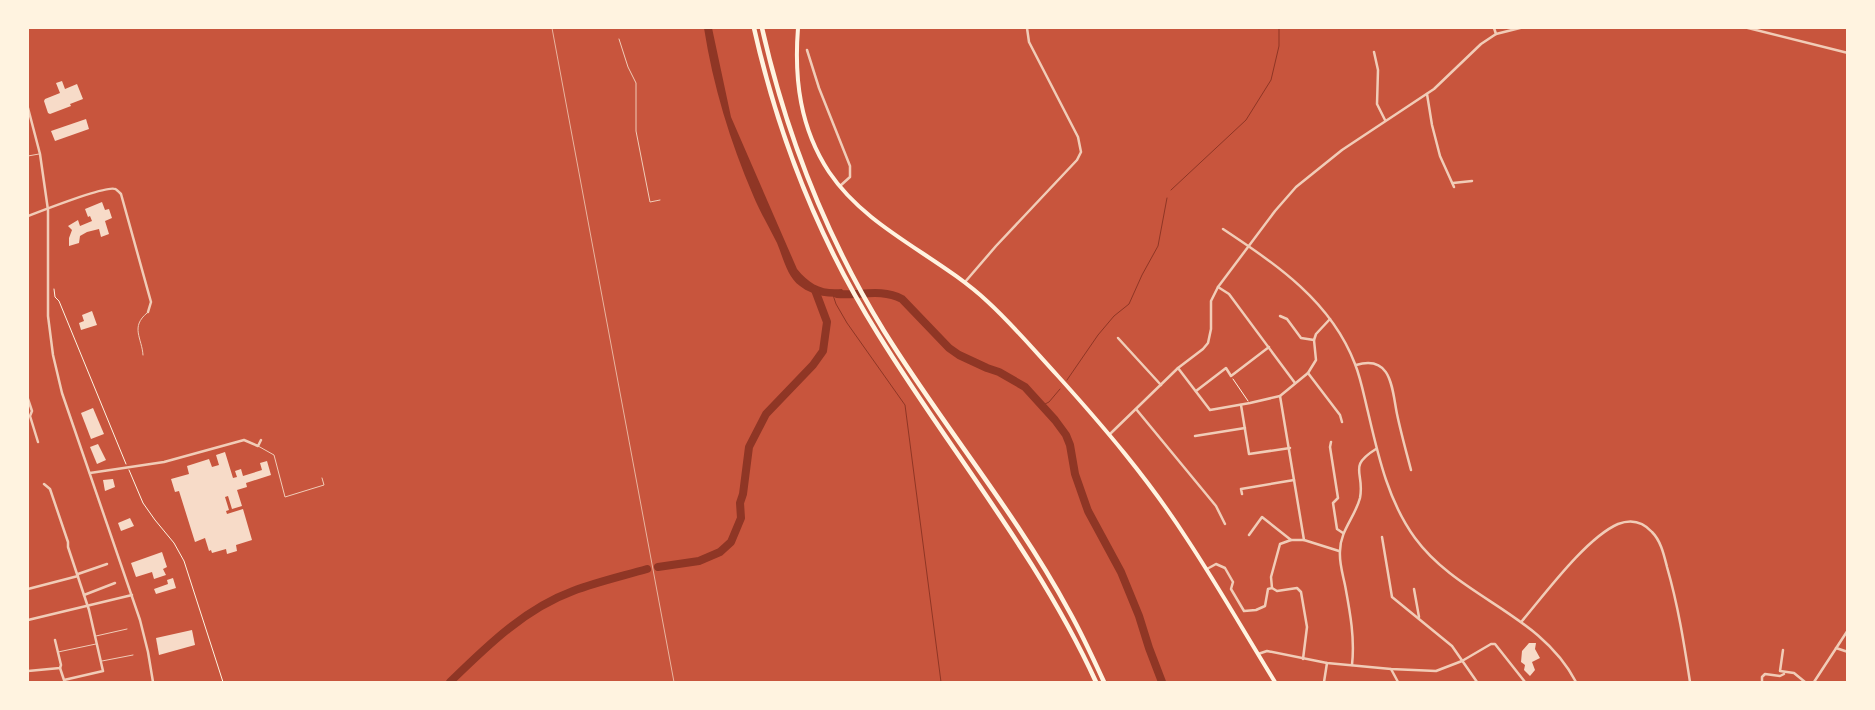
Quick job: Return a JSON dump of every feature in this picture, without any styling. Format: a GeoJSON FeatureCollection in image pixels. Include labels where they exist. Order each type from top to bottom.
{"type":"FeatureCollection","features":[{"type":"Feature","properties":{"kind":"highway"},"geometry":{"type":"LineString","coordinates":[[754,28],[783,132],[820,227],[845,278],[864,312],[914,390],[1021,547],[1062,614],[1096,682]]}},
{"type":"Feature","properties":{"kind":"highway"},"geometry":{"type":"LineString","coordinates":[[762,28],[774,79],[807,176],[828,225],[854,277],[872,310],[920,386],[1044,570],[1069,611],[1104,682]]}},
{"type":"Feature","properties":{"kind":"main road"},"geometry":{"type":"LineString","coordinates":[[798,28],[796,76],[802,112],[814,144],[829,173],[862,210],[965,282],[1009,323],[1110,434],[1159,499],[1207,570],[1275,682]]}},
{"type":"Feature","properties":{"kind":"street"},"geometry":{"type":"LineString","coordinates":[[965,282],[996,246],[1077,160],[1081,152],[1078,137],[1029,42],[1027,28]]}},
{"type":"Feature","properties":{"kind":"street"},"geometry":{"type":"LineString","coordinates":[[1494,28],[1496,34]]}},
{"type":"Feature","properties":{"kind":"street"},"geometry":{"type":"LineString","coordinates":[[1110,434],[1178,368],[1200,352],[1208,343],[1211,329],[1211,301],[1218,287],[1274,211],[1296,187],[1342,150],[1427,94],[1481,44],[1496,34],[1520,28]]}},
{"type":"Feature","properties":{"kind":"street"},"geometry":{"type":"LineString","coordinates":[[1748,28],[1848,53]]}},
{"type":"Feature","properties":{"kind":"street"},"geometry":{"type":"LineString","coordinates":[[807,50],[819,88],[850,166],[850,178],[840,187]]}},
{"type":"Feature","properties":{"kind":"street"},"geometry":{"type":"LineString","coordinates":[[1374,52],[1378,70],[1377,104],[1385,120]]}},
{"type":"Feature","properties":{"kind":"street"},"geometry":{"type":"LineString","coordinates":[[1427,94],[1440,156],[1454,185],[1472,181]]}},
{"type":"Feature","properties":{"kind":"street"},"geometry":{"type":"LineString","coordinates":[[28,108],[40,154],[48,210],[48,298],[51,346],[62,393],[146,640],[153,682]]}},
{"type":"Feature","properties":{"kind":"street"},"geometry":{"type":"LineString","coordinates":[[28,216],[109,188],[116,189],[121,194],[151,302],[148,312]]}},
{"type":"Feature","properties":{"kind":"street"},"geometry":{"type":"LineString","coordinates":[[1223,229],[1295,280],[1313,297],[1344,338],[1356,365],[1376,449],[1389,488],[1415,538],[1423,548],[1464,584],[1522,622],[1551,646],[1564,662],[1576,682]]}},
{"type":"Feature","properties":{"kind":"street"},"geometry":{"type":"LineString","coordinates":[[1218,287],[1229,294],[1295,383]]}},
{"type":"Feature","properties":{"kind":"street"},"geometry":{"type":"LineString","coordinates":[[1280,316],[1287,319],[1301,338],[1314,340]]}},
{"type":"Feature","properties":{"kind":"street"},"geometry":{"type":"LineString","coordinates":[[1178,368],[1210,410],[1280,396],[1308,373],[1316,360],[1314,340],[1316,334],[1330,318]]}},
{"type":"Feature","properties":{"kind":"street"},"geometry":{"type":"LineString","coordinates":[[1118,338],[1161,385]]}},
{"type":"Feature","properties":{"kind":"street"},"geometry":{"type":"LineString","coordinates":[[1196,391],[1226,368],[1232,376],[1269,347]]}},
{"type":"Feature","properties":{"kind":"street"},"geometry":{"type":"LineString","coordinates":[[1356,365],[1365,362],[1374,363],[1380,366],[1392,381],[1396,412],[1411,470]]}},
{"type":"Feature","properties":{"kind":"street"},"geometry":{"type":"LineString","coordinates":[[1308,373],[1340,415],[1342,422]]}},
{"type":"Feature","properties":{"kind":"street"},"geometry":{"type":"LineString","coordinates":[[1280,396],[1304,540]]}},
{"type":"Feature","properties":{"kind":"street"},"geometry":{"type":"LineString","coordinates":[[28,399],[32,411],[30,416],[38,442]]}},
{"type":"Feature","properties":{"kind":"street"},"geometry":{"type":"LineString","coordinates":[[1241,405],[1249,454],[1290,448]]}},
{"type":"Feature","properties":{"kind":"street"},"geometry":{"type":"LineString","coordinates":[[1136,409],[1216,506],[1226,524]]}},
{"type":"Feature","properties":{"kind":"street"},"geometry":{"type":"LineString","coordinates":[[1194,436],[1245,428]]}},
{"type":"Feature","properties":{"kind":"street"},"geometry":{"type":"LineString","coordinates":[[90,473],[164,462],[244,440],[258,446],[261,440]]}},
{"type":"Feature","properties":{"kind":"street"},"geometry":{"type":"LineString","coordinates":[[1331,442],[1338,498],[1333,503],[1337,529],[1343,533]]}},
{"type":"Feature","properties":{"kind":"street"},"geometry":{"type":"LineString","coordinates":[[1352,665],[1354,649],[1352,622],[1340,551],[1343,533],[1359,500],[1361,488],[1359,466],[1362,460],[1376,449]]}},
{"type":"Feature","properties":{"kind":"street"},"geometry":{"type":"LineString","coordinates":[[1242,494],[1241,489],[1294,480]]}},
{"type":"Feature","properties":{"kind":"street"},"geometry":{"type":"LineString","coordinates":[[44,484],[50,489],[58,510],[58,516],[88,606],[102,671],[64,680],[60,668],[56,640]]}},
{"type":"Feature","properties":{"kind":"street"},"geometry":{"type":"LineString","coordinates":[[1249,535],[1262,517],[1291,540]]}},
{"type":"Feature","properties":{"kind":"street"},"geometry":{"type":"LineString","coordinates":[[1522,622],[1572,562],[1593,542],[1616,525],[1626,522],[1638,522],[1654,534],[1672,581],[1682,628],[1690,682]]}},
{"type":"Feature","properties":{"kind":"street"},"geometry":{"type":"LineString","coordinates":[[1382,537],[1392,597],[1452,646],[1477,682]]}},
{"type":"Feature","properties":{"kind":"street"},"geometry":{"type":"LineString","coordinates":[[1272,588],[1271,577],[1280,544],[1291,540],[1304,540],[1340,551]]}},
{"type":"Feature","properties":{"kind":"street"},"geometry":{"type":"LineString","coordinates":[[28,589],[78,575],[107,564]]}},
{"type":"Feature","properties":{"kind":"street"},"geometry":{"type":"LineString","coordinates":[[1207,570],[1216,564],[1225,568],[1233,582],[1231,589],[1244,611],[1256,610],[1265,606],[1268,589],[1272,588]]}},
{"type":"Feature","properties":{"kind":"street"},"geometry":{"type":"LineString","coordinates":[[84,595],[115,583]]}},
{"type":"Feature","properties":{"kind":"street"},"geometry":{"type":"LineString","coordinates":[[1272,588],[1277,591],[1297,588],[1302,592],[1307,627],[1303,659]]}},
{"type":"Feature","properties":{"kind":"street"},"geometry":{"type":"LineString","coordinates":[[1414,589],[1419,618]]}},
{"type":"Feature","properties":{"kind":"street"},"geometry":{"type":"LineString","coordinates":[[28,620],[132,595]]}},
{"type":"Feature","properties":{"kind":"street"},"geometry":{"type":"LineString","coordinates":[[1814,682],[1848,630]]}},
{"type":"Feature","properties":{"kind":"street"},"geometry":{"type":"LineString","coordinates":[[1258,654],[1267,651],[1327,663],[1436,671],[1462,661],[1491,644],[1495,644],[1525,682]]}},
{"type":"Feature","properties":{"kind":"street"},"geometry":{"type":"LineString","coordinates":[[1836,648],[1848,652]]}},
{"type":"Feature","properties":{"kind":"street"},"geometry":{"type":"LineString","coordinates":[[1783,650],[1780,671],[1799,676],[1805,682]]}},
{"type":"Feature","properties":{"kind":"street"},"geometry":{"type":"LineString","coordinates":[[1324,682],[1327,663]]}},
{"type":"Feature","properties":{"kind":"street"},"geometry":{"type":"LineString","coordinates":[[28,671],[60,668]]}},
{"type":"Feature","properties":{"kind":"street"},"geometry":{"type":"LineString","coordinates":[[1391,669],[1398,682]]}},
{"type":"Feature","properties":{"kind":"street"},"geometry":{"type":"LineString","coordinates":[[1762,682],[1765,674],[1780,676],[1785,673]]}},
{"type":"Feature","properties":{"kind":"lane"},"geometry":{"type":"LineString","coordinates":[[619,39],[628,68],[636,83],[636,130],[650,202],[660,200]]}},
{"type":"Feature","properties":{"kind":"lane"},"geometry":{"type":"LineString","coordinates":[[28,156],[40,154]]}},
{"type":"Feature","properties":{"kind":"lane"},"geometry":{"type":"LineString","coordinates":[[143,355],[137,325],[148,312]]}},
{"type":"Feature","properties":{"kind":"lane"},"geometry":{"type":"LineString","coordinates":[[258,446],[274,456],[286,497],[324,485],[322,478]]}},
{"type":"Feature","properties":{"kind":"lane"},"geometry":{"type":"LineString","coordinates":[[95,636],[127,629]]}},
{"type":"Feature","properties":{"kind":"lane"},"geometry":{"type":"LineString","coordinates":[[58,652],[96,643]]}},
{"type":"Feature","properties":{"kind":"lane"},"geometry":{"type":"LineString","coordinates":[[100,662],[132,655]]}},
{"type":"Feature","properties":{"kind":"path"},"geometry":{"type":"LineString","coordinates":[[54,290],[55,297],[59,301],[143,503],[174,543],[189,575],[223,682]]}},
{"type":"Feature","properties":{"kind":"path"},"geometry":{"type":"LineString","coordinates":[[1232,376],[1250,403]]}},
{"type":"Feature","properties":{"kind":"shaded area"},"geometry":{"type":"Polygon","coordinates":[[[704,28],[712,28],[731,117],[797,269],[817,286],[828,289],[842,289],[847,297],[828,296],[805,290],[789,272],[753,195],[730,134],[717,92],[704,28]]]}},
{"type":"Feature","properties":{"kind":"building"},"geometry":{"type":"Polygon","coordinates":[[[62,81],[65,89],[77,84],[83,99],[50,114],[44,101],[60,93],[56,83],[62,81]]]}},
{"type":"Feature","properties":{"kind":"building"},"geometry":{"type":"Polygon","coordinates":[[[86,119],[89,129],[55,141],[51,131],[86,119]]]}},
{"type":"Feature","properties":{"kind":"building"},"geometry":{"type":"Polygon","coordinates":[[[102,202],[105,210],[109,209],[112,218],[105,221],[109,234],[101,237],[99,229],[87,232],[80,236],[79,243],[69,246],[72,230],[68,226],[78,220],[80,226],[92,221],[85,209],[102,202]]]}},
{"type":"Feature","properties":{"kind":"building"},"geometry":{"type":"Polygon","coordinates":[[[92,311],[97,325],[81,330],[79,323],[84,321],[82,315],[92,311]]]}},
{"type":"Feature","properties":{"kind":"building"},"geometry":{"type":"Polygon","coordinates":[[[93,408],[104,434],[91,439],[81,413],[93,408]]]}},
{"type":"Feature","properties":{"kind":"building"},"geometry":{"type":"Polygon","coordinates":[[[98,444],[106,460],[97,464],[90,447],[98,444]]]}},
{"type":"Feature","properties":{"kind":"building"},"geometry":{"type":"Polygon","coordinates":[[[225,452],[233,478],[237,477],[235,471],[241,469],[243,476],[262,470],[260,463],[267,461],[271,475],[246,483],[247,487],[237,490],[242,506],[232,509],[228,496],[225,497],[229,510],[226,511],[227,514],[243,509],[252,540],[236,545],[237,551],[227,554],[226,549],[212,553],[211,550],[209,551],[205,538],[195,542],[179,491],[175,492],[171,479],[189,474],[187,466],[209,459],[212,467],[219,465],[216,455],[225,452]]]}},
{"type":"Feature","properties":{"kind":"building"},"geometry":{"type":"Polygon","coordinates":[[[113,479],[115,487],[105,491],[103,480],[113,479]]]}},
{"type":"Feature","properties":{"kind":"building"},"geometry":{"type":"Polygon","coordinates":[[[130,518],[134,526],[121,531],[118,523],[130,518]]]}},
{"type":"Feature","properties":{"kind":"building"},"geometry":{"type":"Polygon","coordinates":[[[162,552],[167,567],[163,569],[166,575],[154,579],[152,572],[136,577],[131,563],[162,552]]]}},
{"type":"Feature","properties":{"kind":"building"},"geometry":{"type":"Polygon","coordinates":[[[173,578],[176,588],[156,594],[154,589],[168,584],[167,580],[173,578]]]}},
{"type":"Feature","properties":{"kind":"building"},"geometry":{"type":"Polygon","coordinates":[[[192,630],[195,645],[159,655],[156,638],[192,630]]]}},
{"type":"Feature","properties":{"kind":"building"},"geometry":{"type":"Polygon","coordinates":[[[1529,643],[1536,643],[1535,649],[1540,658],[1532,662],[1535,670],[1530,676],[1524,670],[1525,665],[1521,662],[1522,651],[1529,643]]]}},
{"type":"Feature","properties":{"kind":"waterway"},"geometry":{"type":"LineString","coordinates":[[1171,190],[1246,120],[1271,80],[1279,46],[1279,28]]}},
{"type":"Feature","properties":{"kind":"waterway"},"geometry":{"type":"LineString","coordinates":[[1067,380],[1098,335],[1114,316],[1129,304],[1158,246],[1167,198]]}},
{"type":"Feature","properties":{"kind":"waterway"},"geometry":{"type":"LineString","coordinates":[[658,567],[699,561],[720,552],[731,542],[741,518],[740,503],[743,494],[749,447],[766,414],[813,365],[823,351],[827,322],[815,290]]}},
{"type":"Feature","properties":{"kind":"waterway"},"geometry":{"type":"LineString","coordinates":[[837,294],[878,293],[902,299],[949,348],[959,355],[999,372],[1025,387],[1055,420],[1066,435],[1070,445],[1075,474],[1088,511],[1121,572],[1162,682]]}},
{"type":"Feature","properties":{"kind":"waterway"},"geometry":{"type":"LineString","coordinates":[[833,295],[847,323],[905,405],[941,682]]}},
{"type":"Feature","properties":{"kind":"waterway"},"geometry":{"type":"LineString","coordinates":[[1043,405],[1049,402],[1060,389]]}},
{"type":"Feature","properties":{"kind":"waterway"},"geometry":{"type":"LineString","coordinates":[[450,682],[507,630],[538,608],[573,591],[647,569]]}},
{"type":"Feature","properties":{"kind":"railway"},"geometry":{"type":"LineString","coordinates":[[552,28],[674,682]]}}]}
